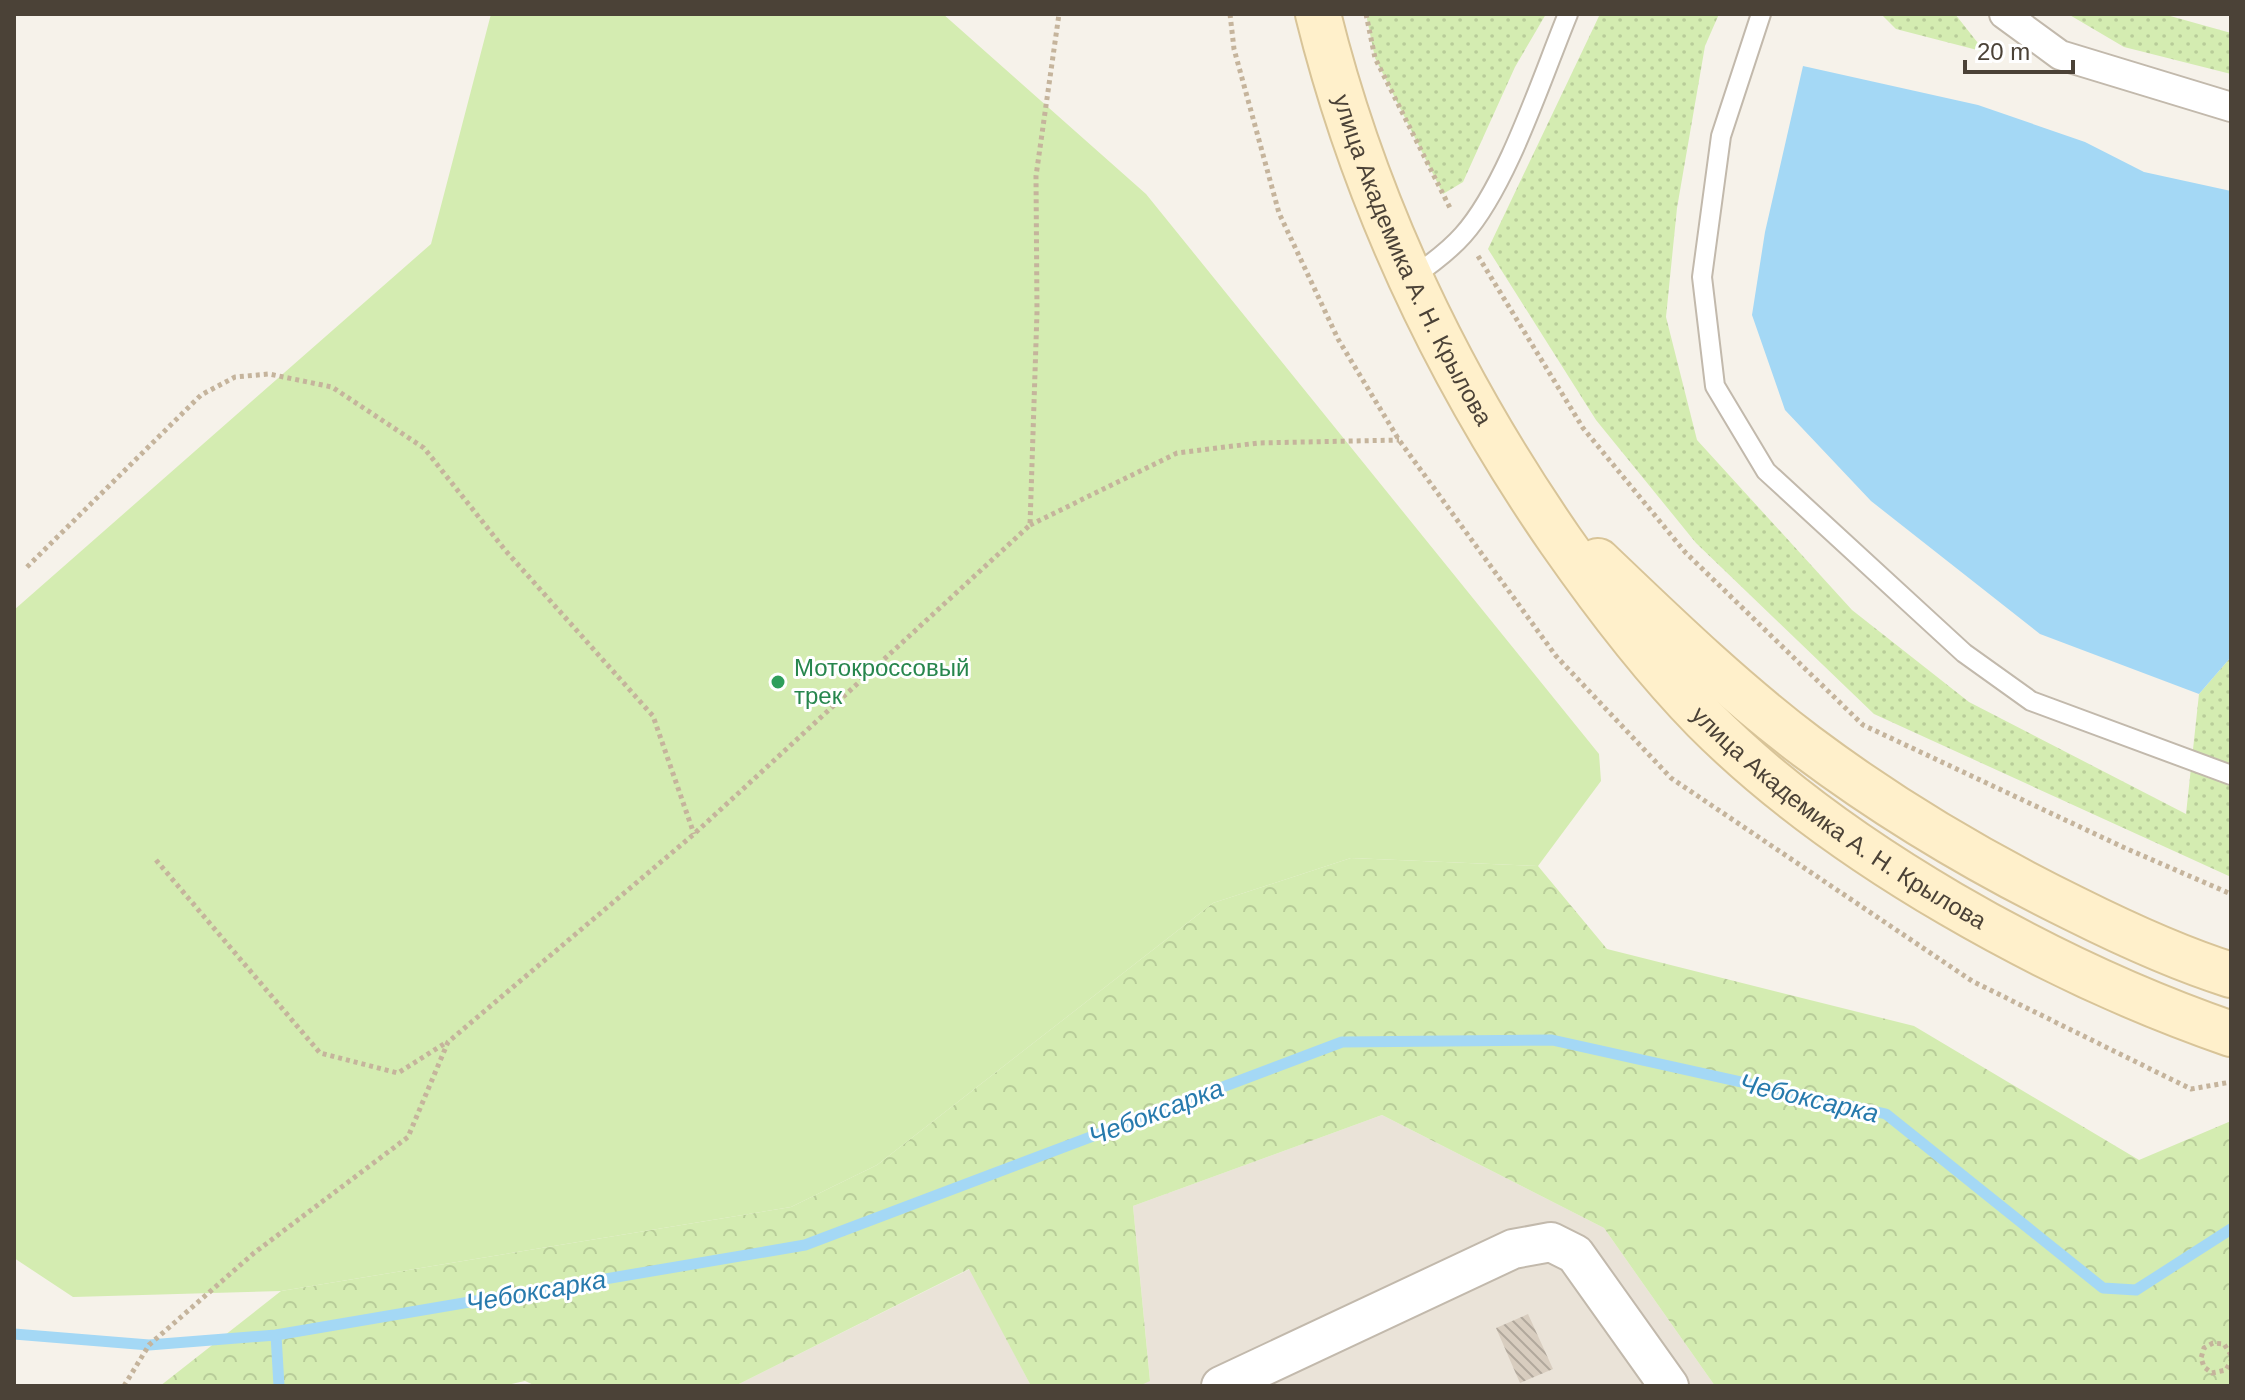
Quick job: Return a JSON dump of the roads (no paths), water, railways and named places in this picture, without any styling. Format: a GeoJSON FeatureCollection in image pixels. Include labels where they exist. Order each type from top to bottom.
{"type":"FeatureCollection","features":[{"type":"Feature","properties":{"kind":"main road","name":"улица Академика А. Н. Крылова"},"geometry":{"type":"LineString","coordinates":[[1318,14],[1333,74],[1367,177],[1409,279],[1458,379],[1530,496],[1620,626],[1705,720],[1797,799],[1895,870],[2000,931],[2112,986],[2231,1034]]}},
{"type":"Feature","properties":{"kind":"main road","name":"улица Академика А. Н. Крылова"},"geometry":{"type":"LineString","coordinates":[[1530,496],[1698,655],[1806,745],[1886,802],[2003,874],[2118,930],[2231,975]]}},
{"type":"Feature","properties":{"kind":"street"},"geometry":{"type":"LineString","coordinates":[[2004,14],[2060,55],[2231,107]]}},
{"type":"Feature","properties":{"kind":"street"},"geometry":{"type":"LineString","coordinates":[[1221,1386],[1513,1249],[1551,1242],[1575,1254],[1669,1386]]}},
{"type":"Feature","properties":{"kind":"lane"},"geometry":{"type":"LineString","coordinates":[[1409,279],[1440,258],[1465,234],[1493,191],[1568,14]]}},
{"type":"Feature","properties":{"kind":"lane"},"geometry":{"type":"LineString","coordinates":[[1761,14],[1721,136],[1702,277],[1715,386],[1766,471],[1964,653],[2031,701],[2231,775]]}},
{"type":"Feature","properties":{"kind":"water"},"geometry":{"type":"Polygon","coordinates":[[[1803,66],[1978,105],[2085,142],[2144,172],[2231,191],[2231,657],[2199,694],[2040,634],[1871,501],[1785,410],[1752,315],[1765,232],[1803,66]]]}},
{"type":"Feature","properties":{"kind":"waterway","name":"Чебоксарка"},"geometry":{"type":"LineString","coordinates":[[14,1334],[149,1345],[276,1335],[805,1245],[1342,1042],[1552,1040],[1886,1114],[2103,1288],[2136,1290],[2231,1229]]}},
{"type":"Feature","properties":{"kind":"waterway"},"geometry":{"type":"LineString","coordinates":[[276,1335],[279,1386]]}},
{"type":"Feature","properties":{"kind":"place","name":"Мотокроссовый трек"},"geometry":{"type":"Point","coordinates":[778,682]}}]}
